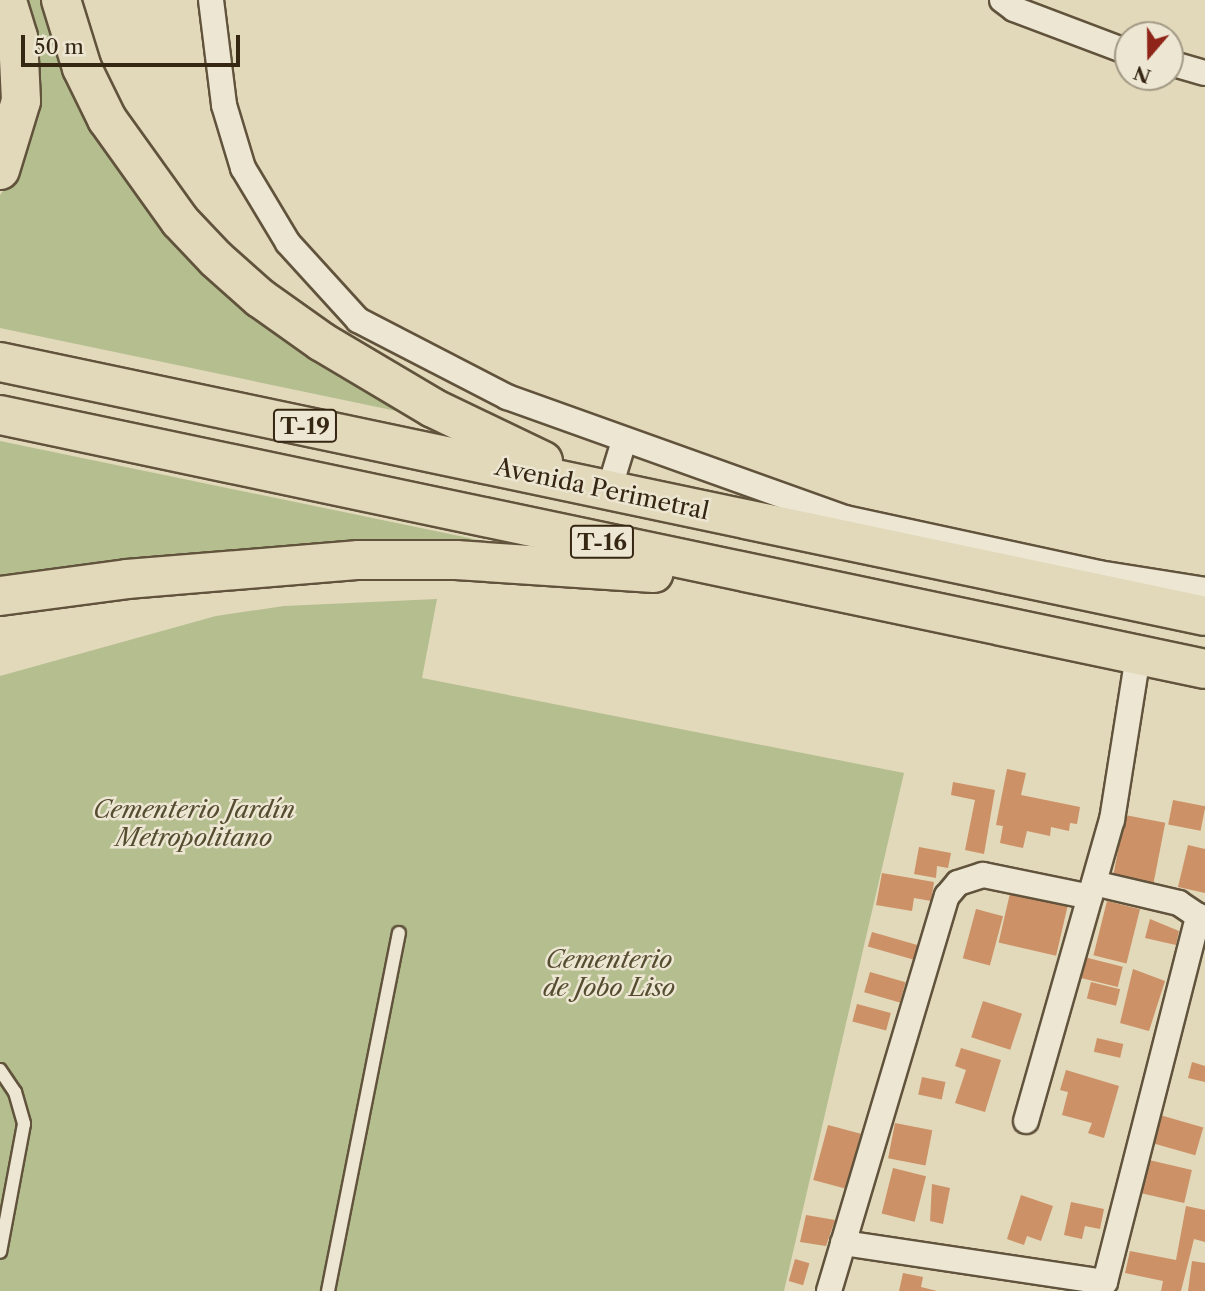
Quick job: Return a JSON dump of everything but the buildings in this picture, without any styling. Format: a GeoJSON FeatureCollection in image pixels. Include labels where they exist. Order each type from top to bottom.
{"type":"FeatureCollection","features":[{"type":"Feature","properties":{"kind":"highway"},"geometry":{"type":"LineString","coordinates":[[0,170],[21,101],[18,37],[7,0]]}},
{"type":"Feature","properties":{"kind":"highway"},"geometry":{"type":"LineString","coordinates":[[61,0],[82,68],[107,120],[145,177],[180,221],[260,298],[322,342],[433,408],[609,491]]}},
{"type":"Feature","properties":{"kind":"highway","name":"Avenida Perimetral"},"geometry":{"type":"LineString","coordinates":[[0,362],[1205,616]]}},
{"type":"Feature","properties":{"kind":"highway","name":"T-16"},"geometry":{"type":"LineString","coordinates":[[0,415],[1205,669]]}},
{"type":"Feature","properties":{"kind":"highway"},"geometry":{"type":"LineString","coordinates":[[0,596],[127,579],[359,560],[456,560],[793,583]]}},
{"type":"Feature","properties":{"kind":"street"},"geometry":{"type":"LineString","coordinates":[[211,0],[224,105],[243,169],[288,243],[358,320],[507,397],[624,442],[845,518],[1099,573],[1205,590]]}},
{"type":"Feature","properties":{"kind":"street"},"geometry":{"type":"LineString","coordinates":[[1002,0],[1014,9],[1114,47]]}},
{"type":"Feature","properties":{"kind":"street"},"geometry":{"type":"LineString","coordinates":[[1184,67],[1205,73]]}},
{"type":"Feature","properties":{"kind":"street"},"geometry":{"type":"LineString","coordinates":[[609,491],[624,442]]}},
{"type":"Feature","properties":{"kind":"street"},"geometry":{"type":"LineString","coordinates":[[1026,1121],[1112,820],[1138,655]]}},
{"type":"Feature","properties":{"kind":"street"},"geometry":{"type":"LineString","coordinates":[[829,1291],[947,897],[958,883],[983,876],[1092,890],[1179,904],[1198,916],[1105,1283],[844,1243]]}},
{"type":"Feature","properties":{"kind":"lane"},"geometry":{"type":"LineString","coordinates":[[328,1291],[399,933]]}},
{"type":"Feature","properties":{"kind":"lane"},"geometry":{"type":"LineString","coordinates":[[0,1070],[15,1092],[24,1124],[0,1252]]}},
{"type":"Feature","properties":{"kind":"green space"},"geometry":{"type":"Polygon","coordinates":[[[21,0],[48,0],[96,126],[406,413],[0,328],[0,195],[9,183],[21,0]]]}},
{"type":"Feature","properties":{"kind":"green space"},"geometry":{"type":"Polygon","coordinates":[[[0,441],[513,547],[0,583],[0,441]]]}},
{"type":"Feature","properties":{"kind":"green space"},"geometry":{"type":"Polygon","coordinates":[[[437,599],[422,678],[904,773],[784,1291],[0,1291],[0,676],[216,616],[284,606],[437,599]]]}},
{"type":"Feature","properties":{"kind":"park label","name":"Cementerio Jardín Metropolitano"},"geometry":{"type":"Point","coordinates":[194,824]}},
{"type":"Feature","properties":{"kind":"park label","name":"Cementerio de Jobo Liso"},"geometry":{"type":"Point","coordinates":[609,974]}}]}
